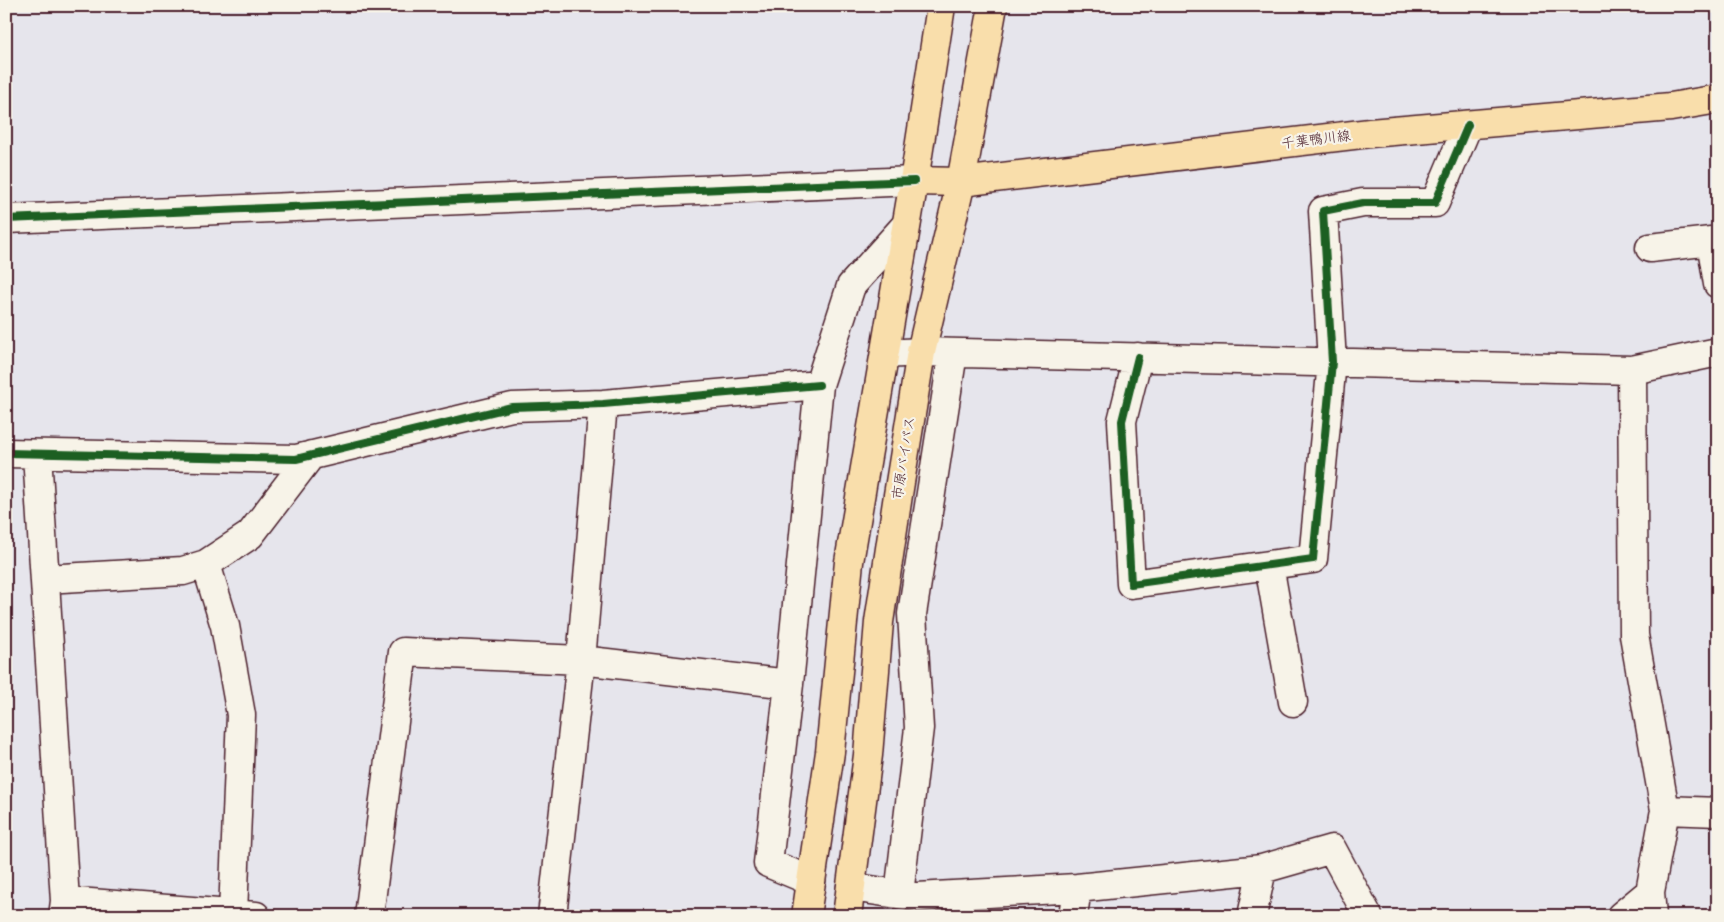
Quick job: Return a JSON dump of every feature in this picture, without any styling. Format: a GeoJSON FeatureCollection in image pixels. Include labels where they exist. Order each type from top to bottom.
{"type":"FeatureCollection","features":[{"type":"Feature","properties":{"kind":"main road"},"geometry":{"type":"LineString","coordinates":[[806,916],[830,752],[849,562],[914,181],[941,6]]}},
{"type":"Feature","properties":{"kind":"main road","name":"市原バイパス"},"geometry":{"type":"LineString","coordinates":[[847,916],[868,755],[879,622],[921,352],[961,182],[993,6]]}},
{"type":"Feature","properties":{"kind":"main road","name":"千葉鴨川線"},"geometry":{"type":"LineString","coordinates":[[914,181],[961,182],[1370,133],[1671,107],[1718,100]]}},
{"type":"Feature","properties":{"kind":"street"},"geometry":{"type":"LineString","coordinates":[[1138,357],[1122,421],[1131,584],[1313,559],[1332,362],[1323,211],[1363,204],[1435,203],[1468,125]]}},
{"type":"Feature","properties":{"kind":"street"},"geometry":{"type":"LineString","coordinates":[[6,219],[914,181]]}},
{"type":"Feature","properties":{"kind":"street"},"geometry":{"type":"LineString","coordinates":[[811,881],[768,863],[790,684],[819,385],[851,286],[906,225]]}},
{"type":"Feature","properties":{"kind":"street"},"geometry":{"type":"LineString","coordinates":[[1650,248],[1711,241],[1718,284]]}},
{"type":"Feature","properties":{"kind":"street"},"geometry":{"type":"LineString","coordinates":[[899,894],[919,728],[912,614],[953,352]]}},
{"type":"Feature","properties":{"kind":"street"},"geometry":{"type":"LineString","coordinates":[[885,354],[953,352],[1632,370],[1718,352]]}},
{"type":"Feature","properties":{"kind":"street"},"geometry":{"type":"LineString","coordinates":[[1621,916],[1651,904],[1665,810],[1634,635],[1632,370]]}},
{"type":"Feature","properties":{"kind":"street"},"geometry":{"type":"LineString","coordinates":[[6,453],[296,459],[512,407],[603,404],[819,385]]}},
{"type":"Feature","properties":{"kind":"street"},"geometry":{"type":"LineString","coordinates":[[552,916],[581,660],[603,404]]}},
{"type":"Feature","properties":{"kind":"street"},"geometry":{"type":"LineString","coordinates":[[37,454],[64,908],[245,915],[241,715],[225,626],[206,564]]}},
{"type":"Feature","properties":{"kind":"street"},"geometry":{"type":"LineString","coordinates":[[45,579],[182,571],[206,564],[250,535],[311,455]]}},
{"type":"Feature","properties":{"kind":"street"},"geometry":{"type":"LineString","coordinates":[[1269,565],[1293,702]]}},
{"type":"Feature","properties":{"kind":"street"},"geometry":{"type":"LineString","coordinates":[[370,916],[403,652],[581,660],[790,684]]}},
{"type":"Feature","properties":{"kind":"street"},"geometry":{"type":"LineString","coordinates":[[1665,810],[1718,812]]}},
{"type":"Feature","properties":{"kind":"street"},"geometry":{"type":"LineString","coordinates":[[851,887],[917,897],[1076,888],[1262,868],[1332,849],[1368,916]]}},
{"type":"Feature","properties":{"kind":"street"},"geometry":{"type":"LineString","coordinates":[[1252,916],[1262,868]]}},
{"type":"Feature","properties":{"kind":"street"},"geometry":{"type":"LineString","coordinates":[[1073,916],[1076,888]]}},
{"type":"Feature","properties":{"kind":"cycle path"},"geometry":{"type":"LineString","coordinates":[[1138,357],[1122,421],[1131,584],[1313,559],[1332,362],[1323,211],[1363,203],[1435,203],[1468,125]]}},
{"type":"Feature","properties":{"kind":"cycle path"},"geometry":{"type":"LineString","coordinates":[[6,219],[914,181]]}},
{"type":"Feature","properties":{"kind":"cycle path"},"geometry":{"type":"LineString","coordinates":[[6,453],[296,459],[512,407],[603,404],[819,385]]}}]}
